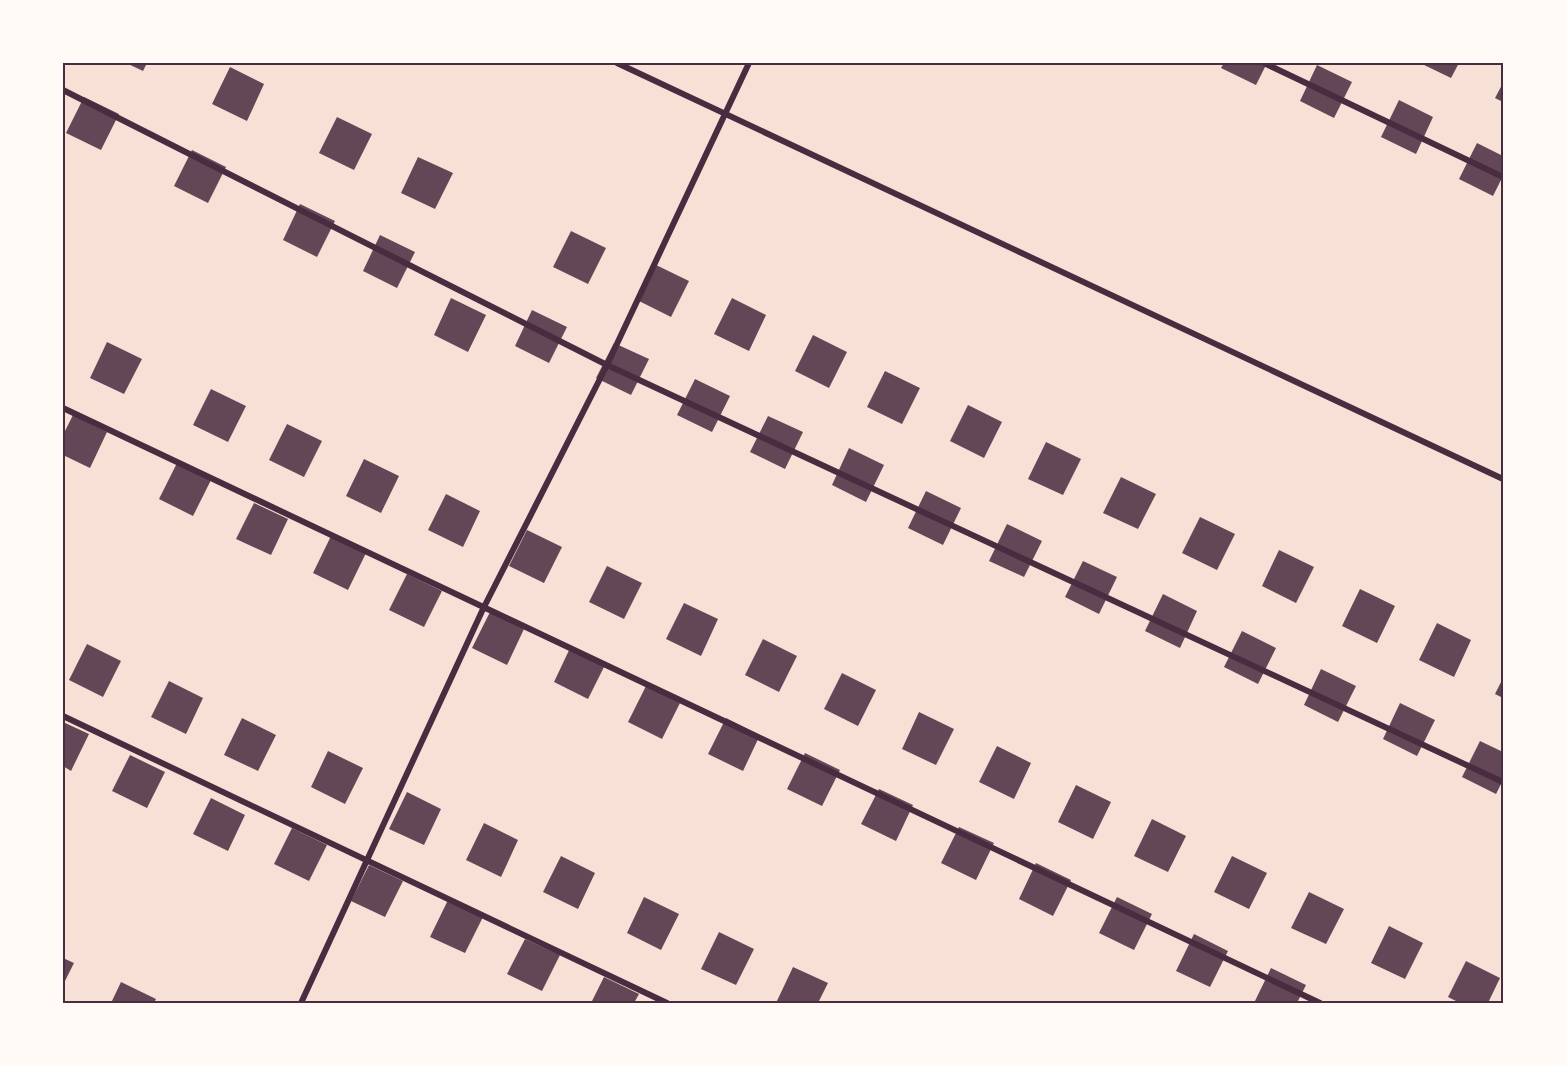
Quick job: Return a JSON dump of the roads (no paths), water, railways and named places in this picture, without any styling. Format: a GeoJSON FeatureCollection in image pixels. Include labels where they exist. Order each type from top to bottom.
{"type":"FeatureCollection","features":[{"type":"Feature","properties":{"kind":"street"},"geometry":{"type":"LineString","coordinates":[[617,63],[1503,479]]}},
{"type":"Feature","properties":{"kind":"street"},"geometry":{"type":"LineString","coordinates":[[301,1003],[483,609],[607,365],[748,63]]}},
{"type":"Feature","properties":{"kind":"street"},"geometry":{"type":"LineString","coordinates":[[1264,63],[1503,177]]}},
{"type":"Feature","properties":{"kind":"street"},"geometry":{"type":"LineString","coordinates":[[63,90],[607,365],[1503,782]]}},
{"type":"Feature","properties":{"kind":"street"},"geometry":{"type":"LineString","coordinates":[[63,408],[483,609],[1320,1003]]}},
{"type":"Feature","properties":{"kind":"street"},"geometry":{"type":"LineString","coordinates":[[63,716],[667,1003]]}}]}
